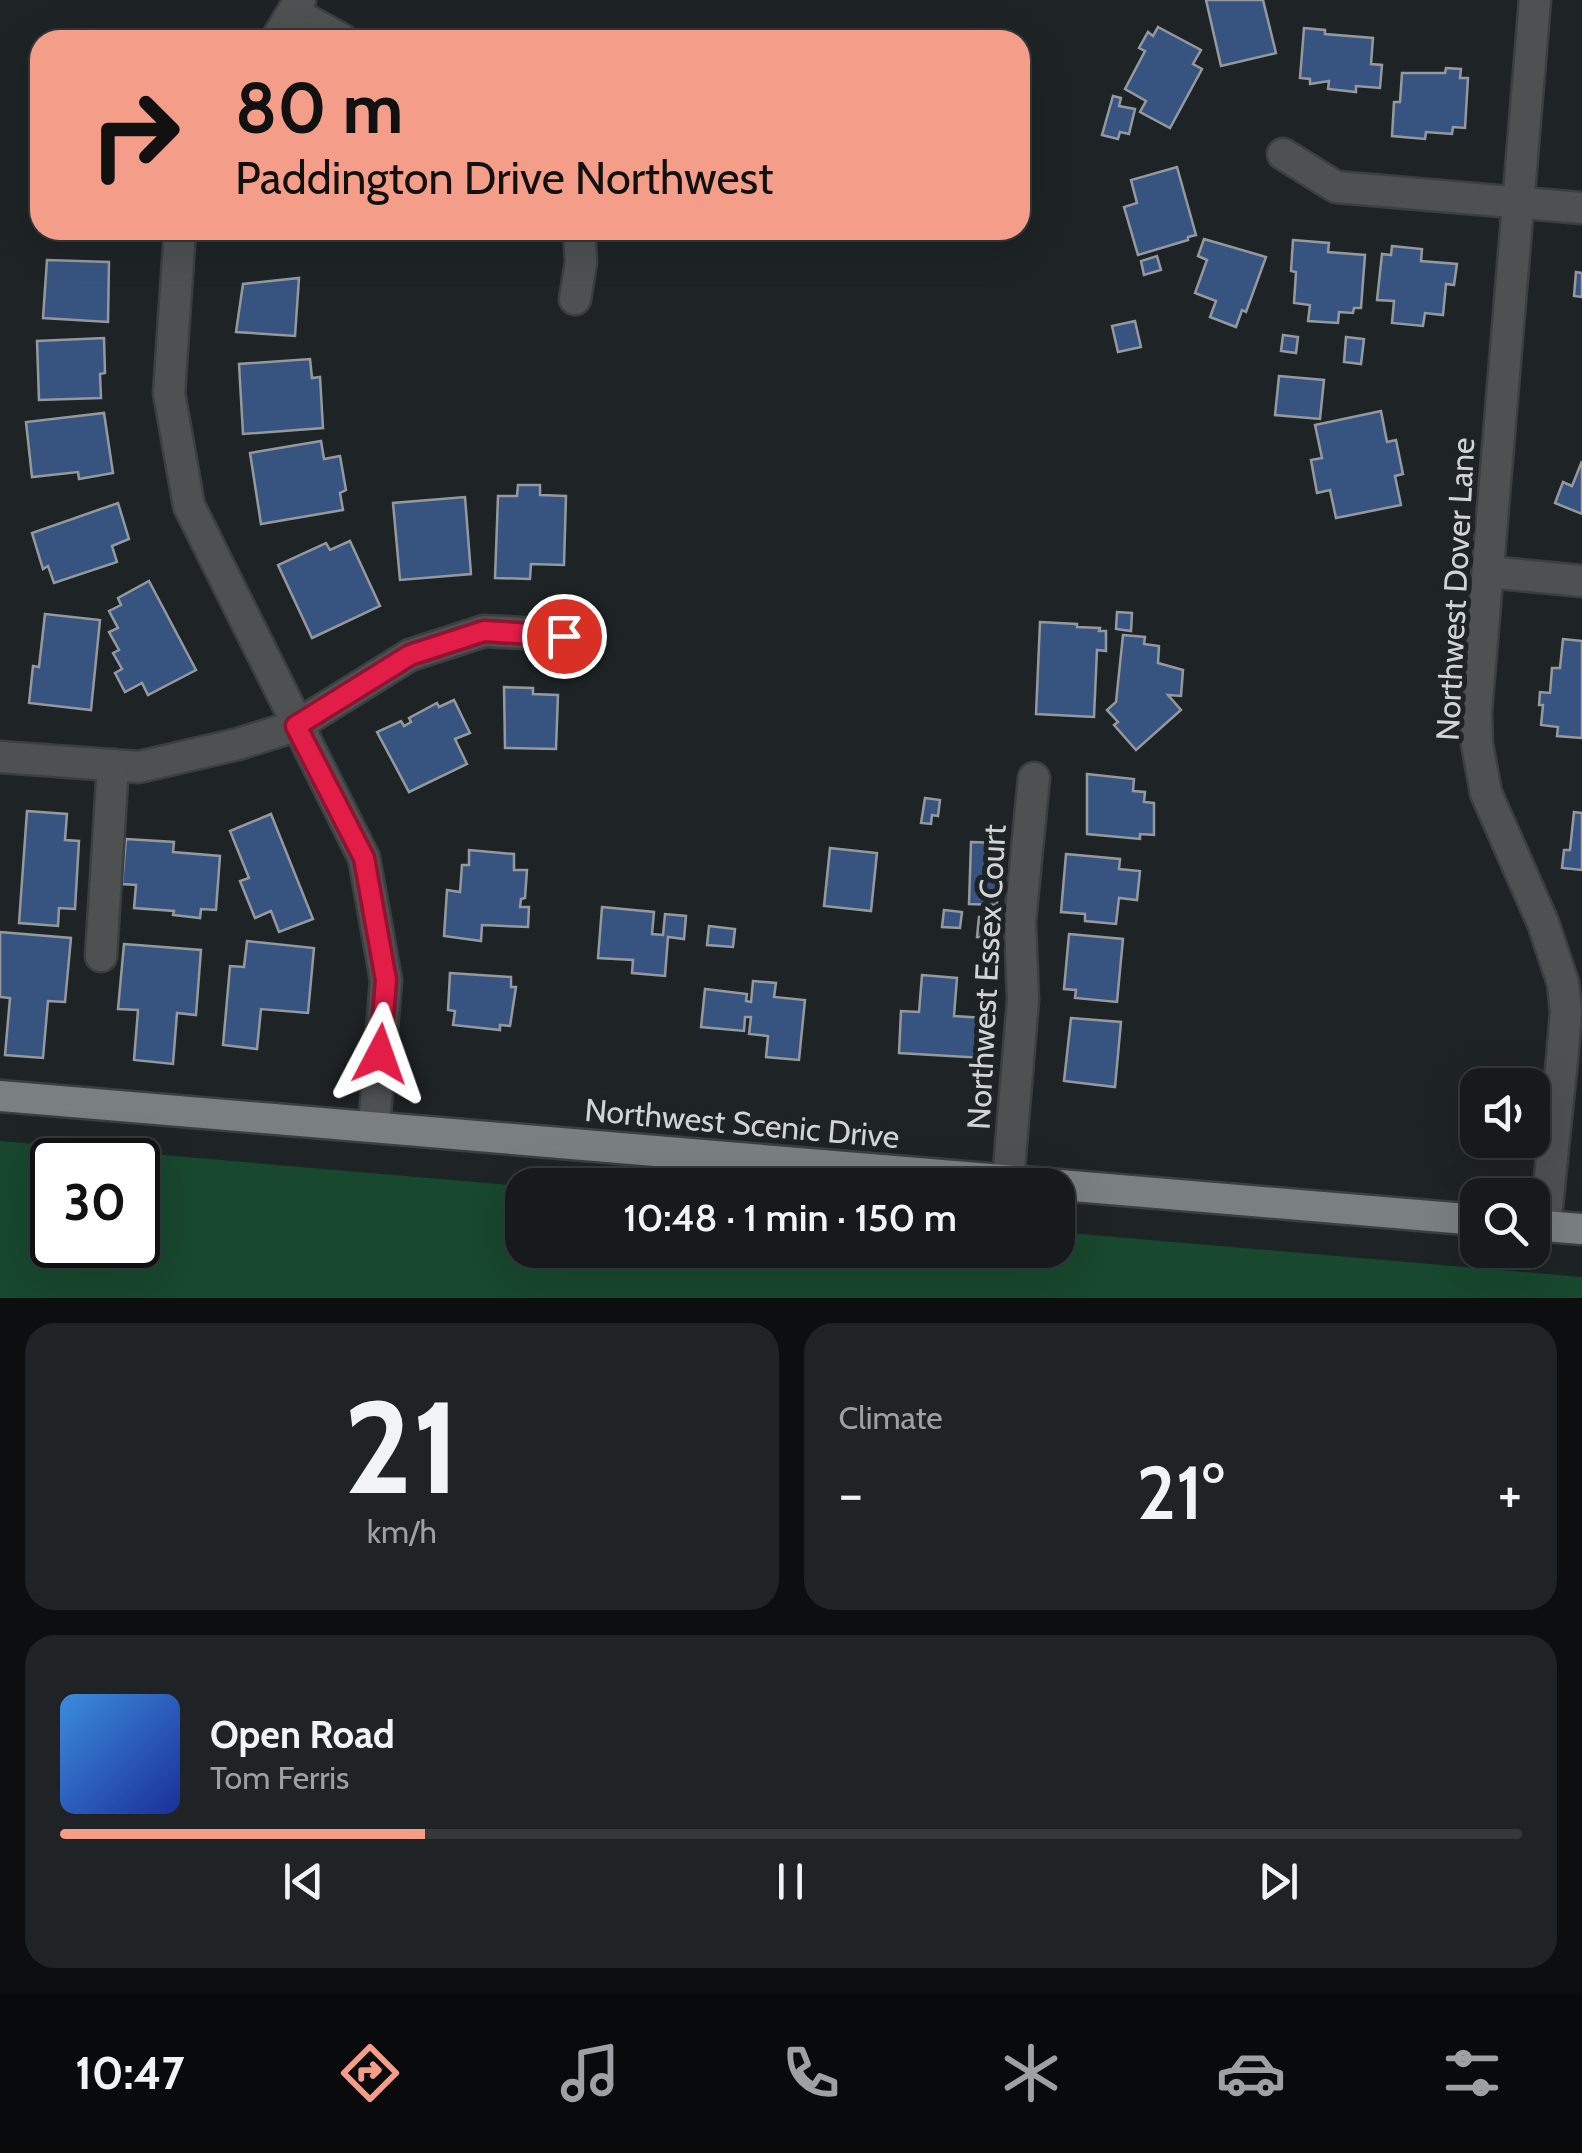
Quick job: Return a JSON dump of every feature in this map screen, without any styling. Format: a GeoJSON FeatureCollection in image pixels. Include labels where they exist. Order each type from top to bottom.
{"type":"FeatureCollection","features":[{"type":"Feature","properties":{"kind":"main road","name":"Northwest Scenic Drive"},"geometry":{"type":"LineString","coordinates":[[0,1096],[862,1168]]}},
{"type":"Feature","properties":{"kind":"main road","name":"Northwest Scenic Drive"},"geometry":{"type":"LineString","coordinates":[[1075,1186],[1460,1218]]}},
{"type":"Feature","properties":{"kind":"main road"},"geometry":{"type":"LineString","coordinates":[[1550,1226],[1582,1229]]}},
{"type":"Feature","properties":{"kind":"street","name":"Northwest Dover Lane"},"geometry":{"type":"LineString","coordinates":[[1535,0],[1476,712],[1486,793],[1572,983],[1545,1178]]}},
{"type":"Feature","properties":{"kind":"street"},"geometry":{"type":"LineString","coordinates":[[282,30],[297,6],[329,30]]}},
{"type":"Feature","properties":{"kind":"street"},"geometry":{"type":"LineString","coordinates":[[1283,154],[1336,187],[1582,208]]}},
{"type":"Feature","properties":{"kind":"street"},"geometry":{"type":"LineString","coordinates":[[179,240],[168,393],[188,506],[364,858],[386,980],[374,1128]]}},
{"type":"Feature","properties":{"kind":"street"},"geometry":{"type":"LineString","coordinates":[[575,299],[581,262],[580,240]]}},
{"type":"Feature","properties":{"kind":"street"},"geometry":{"type":"LineString","coordinates":[[1488,572],[1582,582]]}},
{"type":"Feature","properties":{"kind":"street"},"geometry":{"type":"LineString","coordinates":[[0,757],[139,767],[296,726],[410,655],[484,631],[564,636]]}},
{"type":"Feature","properties":{"kind":"street"},"geometry":{"type":"LineString","coordinates":[[101,956],[113,765]]}},
{"type":"Feature","properties":{"kind":"street","name":"Northwest Essex Court"},"geometry":{"type":"LineString","coordinates":[[1009,1168],[1024,1000],[1020,921],[1034,778]]}},
{"type":"Feature","properties":{"kind":"green space"},"geometry":{"type":"Polygon","coordinates":[[[0,1141],[30,1144],[30,1268],[160,1268],[160,1155],[505,1185],[505,1268],[1075,1268],[1075,1233],[1582,1277],[1582,1298],[0,1298],[0,1141]]]}},
{"type":"Feature","properties":{"kind":"building"},"geometry":{"type":"Polygon","coordinates":[[[1206,0],[1263,0],[1276,53],[1221,66],[1206,0]]]}},
{"type":"Feature","properties":{"kind":"building"},"geometry":{"type":"Polygon","coordinates":[[[1158,27],[1201,50],[1193,64],[1202,69],[1170,128],[1140,112],[1146,101],[1125,89],[1145,51],[1139,48],[1148,32],[1153,36],[1158,27]]]}},
{"type":"Feature","properties":{"kind":"building"},"geometry":{"type":"Polygon","coordinates":[[[1304,28],[1373,38],[1371,64],[1382,65],[1380,88],[1356,86],[1356,92],[1328,89],[1329,81],[1310,84],[1310,79],[1300,78],[1304,28]]]}},
{"type":"Feature","properties":{"kind":"building"},"geometry":{"type":"Polygon","coordinates":[[[1446,68],[1461,69],[1460,78],[1468,78],[1465,128],[1453,127],[1452,134],[1426,132],[1425,139],[1392,136],[1394,102],[1400,102],[1402,73],[1445,73],[1446,68]]]}},
{"type":"Feature","properties":{"kind":"building"},"geometry":{"type":"Polygon","coordinates":[[[1113,96],[1121,98],[1119,106],[1135,109],[1129,134],[1120,132],[1118,139],[1102,135],[1113,96]]]}},
{"type":"Feature","properties":{"kind":"building"},"geometry":{"type":"Polygon","coordinates":[[[1177,167],[1196,235],[1138,255],[1124,207],[1137,203],[1131,180],[1177,167]]]}},
{"type":"Feature","properties":{"kind":"building"},"geometry":{"type":"Polygon","coordinates":[[[1204,239],[1266,257],[1246,312],[1242,310],[1236,327],[1210,317],[1216,301],[1195,293],[1207,260],[1198,256],[1204,239]]]}},
{"type":"Feature","properties":{"kind":"building"},"geometry":{"type":"Polygon","coordinates":[[[1293,240],[1329,243],[1328,252],[1365,255],[1361,308],[1354,308],[1353,313],[1339,312],[1338,323],[1308,321],[1310,305],[1294,303],[1293,240]]]}},
{"type":"Feature","properties":{"kind":"building"},"geometry":{"type":"Polygon","coordinates":[[[1392,246],[1422,249],[1421,261],[1457,264],[1454,285],[1446,284],[1443,315],[1425,313],[1423,326],[1392,323],[1394,301],[1377,300],[1382,254],[1391,255],[1392,246]]]}},
{"type":"Feature","properties":{"kind":"building"},"geometry":{"type":"Polygon","coordinates":[[[1157,256],[1161,270],[1144,275],[1141,261],[1157,256]]]}},
{"type":"Feature","properties":{"kind":"building"},"geometry":{"type":"Polygon","coordinates":[[[47,260],[109,262],[108,322],[43,318],[47,260]]]}},
{"type":"Feature","properties":{"kind":"building"},"geometry":{"type":"Polygon","coordinates":[[[1576,272],[1582,273],[1582,297],[1574,296],[1576,272]]]}},
{"type":"Feature","properties":{"kind":"building"},"geometry":{"type":"Polygon","coordinates":[[[299,278],[295,336],[236,332],[243,284],[299,278]]]}},
{"type":"Feature","properties":{"kind":"building"},"geometry":{"type":"Polygon","coordinates":[[[1135,321],[1141,347],[1118,352],[1112,326],[1135,321]]]}},
{"type":"Feature","properties":{"kind":"building"},"geometry":{"type":"Polygon","coordinates":[[[1283,335],[1298,337],[1296,353],[1281,351],[1283,335]]]}},
{"type":"Feature","properties":{"kind":"building"},"geometry":{"type":"Polygon","coordinates":[[[1346,337],[1364,339],[1361,364],[1344,362],[1346,337]]]}},
{"type":"Feature","properties":{"kind":"building"},"geometry":{"type":"Polygon","coordinates":[[[104,338],[101,398],[39,400],[37,341],[104,338]]]}},
{"type":"Feature","properties":{"kind":"building"},"geometry":{"type":"Polygon","coordinates":[[[310,359],[312,378],[320,377],[323,428],[243,434],[239,364],[310,359]]]}},
{"type":"Feature","properties":{"kind":"building"},"geometry":{"type":"Polygon","coordinates":[[[1279,376],[1324,380],[1320,419],[1275,415],[1279,376]]]}},
{"type":"Feature","properties":{"kind":"building"},"geometry":{"type":"Polygon","coordinates":[[[1381,411],[1387,442],[1396,440],[1403,474],[1395,476],[1401,505],[1336,518],[1330,490],[1317,493],[1311,460],[1322,458],[1315,425],[1381,411]]]}},
{"type":"Feature","properties":{"kind":"building"},"geometry":{"type":"Polygon","coordinates":[[[104,413],[113,473],[79,479],[78,472],[32,477],[26,422],[104,413]]]}},
{"type":"Feature","properties":{"kind":"building"},"geometry":{"type":"Polygon","coordinates":[[[321,441],[324,459],[340,456],[346,490],[340,493],[343,510],[261,524],[250,453],[321,441]]]}},
{"type":"Feature","properties":{"kind":"building"},"geometry":{"type":"Polygon","coordinates":[[[1582,461],[1582,514],[1555,503],[1563,482],[1572,486],[1582,461]]]}},
{"type":"Feature","properties":{"kind":"building"},"geometry":{"type":"Polygon","coordinates":[[[518,485],[540,485],[540,495],[566,496],[564,565],[531,564],[530,579],[495,578],[498,496],[517,496],[518,485]]]}},
{"type":"Feature","properties":{"kind":"building"},"geometry":{"type":"Polygon","coordinates":[[[465,497],[471,574],[400,580],[393,503],[465,497]]]}},
{"type":"Feature","properties":{"kind":"building"},"geometry":{"type":"Polygon","coordinates":[[[118,503],[129,539],[112,546],[117,562],[54,583],[48,566],[43,569],[32,533],[118,503]]]}},
{"type":"Feature","properties":{"kind":"building"},"geometry":{"type":"Polygon","coordinates":[[[350,541],[380,606],[312,638],[278,565],[326,543],[330,550],[350,541]]]}},
{"type":"Feature","properties":{"kind":"building"},"geometry":{"type":"Polygon","coordinates":[[[149,581],[196,670],[148,695],[142,683],[125,692],[115,673],[122,669],[113,653],[119,650],[109,632],[118,628],[109,611],[121,605],[118,598],[149,581]]]}},
{"type":"Feature","properties":{"kind":"building"},"geometry":{"type":"Polygon","coordinates":[[[1117,612],[1132,613],[1131,631],[1116,629],[1117,612]]]}},
{"type":"Feature","properties":{"kind":"building"},"geometry":{"type":"Polygon","coordinates":[[[45,614],[100,620],[91,710],[29,703],[33,666],[39,667],[45,614]]]}},
{"type":"Feature","properties":{"kind":"building"},"geometry":{"type":"Polygon","coordinates":[[[1040,622],[1077,624],[1106,631],[1106,651],[1097,650],[1094,717],[1036,714],[1040,622]]]}},
{"type":"Feature","properties":{"kind":"building"},"geometry":{"type":"Polygon","coordinates":[[[1123,635],[1145,637],[1144,644],[1159,646],[1158,663],[1183,670],[1181,696],[1168,695],[1181,710],[1136,750],[1114,725],[1118,722],[1107,710],[1116,702],[1123,635]]]}},
{"type":"Feature","properties":{"kind":"building"},"geometry":{"type":"Polygon","coordinates":[[[1563,639],[1582,641],[1582,738],[1557,736],[1558,727],[1541,725],[1540,692],[1550,693],[1552,668],[1560,668],[1563,639]]]}},
{"type":"Feature","properties":{"kind":"building"},"geometry":{"type":"Polygon","coordinates":[[[504,687],[533,688],[533,694],[558,695],[556,749],[505,748],[504,687]]]}},
{"type":"Feature","properties":{"kind":"building"},"geometry":{"type":"Polygon","coordinates":[[[454,700],[470,733],[455,739],[467,764],[409,792],[377,732],[401,721],[404,726],[411,722],[409,718],[437,703],[439,707],[454,700]]]}},
{"type":"Feature","properties":{"kind":"building"},"geometry":{"type":"Polygon","coordinates":[[[1087,774],[1134,779],[1133,791],[1145,792],[1144,802],[1154,803],[1154,835],[1140,834],[1140,839],[1087,834],[1087,774]]]}},
{"type":"Feature","properties":{"kind":"building"},"geometry":{"type":"Polygon","coordinates":[[[925,798],[940,800],[938,816],[932,815],[931,824],[921,823],[925,798]]]}},
{"type":"Feature","properties":{"kind":"building"},"geometry":{"type":"Polygon","coordinates":[[[27,811],[67,814],[65,840],[79,841],[75,909],[59,908],[58,926],[19,923],[27,811]]]}},
{"type":"Feature","properties":{"kind":"building"},"geometry":{"type":"Polygon","coordinates":[[[1574,812],[1582,813],[1582,870],[1562,868],[1564,850],[1570,850],[1574,812]]]}},
{"type":"Feature","properties":{"kind":"building"},"geometry":{"type":"Polygon","coordinates":[[[271,814],[313,919],[279,932],[271,911],[255,918],[240,881],[249,878],[230,831],[271,814]]]}},
{"type":"Feature","properties":{"kind":"building"},"geometry":{"type":"Polygon","coordinates":[[[126,839],[174,842],[173,852],[220,856],[216,910],[201,909],[200,918],[173,915],[174,911],[134,908],[136,885],[122,884],[126,839]]]}},
{"type":"Feature","properties":{"kind":"building"},"geometry":{"type":"Polygon","coordinates":[[[971,842],[999,843],[997,905],[969,904],[971,842]]]}},
{"type":"Feature","properties":{"kind":"building"},"geometry":{"type":"Polygon","coordinates":[[[830,848],[877,853],[871,911],[824,906],[830,848]]]}},
{"type":"Feature","properties":{"kind":"building"},"geometry":{"type":"Polygon","coordinates":[[[469,850],[514,854],[514,870],[527,870],[525,898],[521,899],[520,907],[529,907],[528,927],[482,925],[481,941],[444,936],[447,890],[460,892],[462,865],[469,865],[469,850]]]}},
{"type":"Feature","properties":{"kind":"building"},"geometry":{"type":"Polygon","coordinates":[[[1066,854],[1120,859],[1119,869],[1140,871],[1137,900],[1119,898],[1116,924],[1085,921],[1085,914],[1061,912],[1066,854]]]}},
{"type":"Feature","properties":{"kind":"building"},"geometry":{"type":"Polygon","coordinates":[[[602,907],[654,912],[652,934],[663,935],[665,914],[686,916],[684,939],[668,937],[665,976],[632,973],[633,960],[598,958],[602,907]]]}},
{"type":"Feature","properties":{"kind":"building"},"geometry":{"type":"Polygon","coordinates":[[[944,910],[962,912],[960,928],[942,927],[944,910]]]}},
{"type":"Feature","properties":{"kind":"building"},"geometry":{"type":"Polygon","coordinates":[[[979,917],[994,919],[992,938],[977,937],[979,917]]]}},
{"type":"Feature","properties":{"kind":"building"},"geometry":{"type":"Polygon","coordinates":[[[709,926],[735,929],[733,947],[707,945],[709,926]]]}},
{"type":"Feature","properties":{"kind":"building"},"geometry":{"type":"Polygon","coordinates":[[[0,932],[71,938],[65,1002],[48,1001],[43,1058],[5,1055],[10,998],[0,997],[0,932]]]}},
{"type":"Feature","properties":{"kind":"building"},"geometry":{"type":"Polygon","coordinates":[[[1069,934],[1123,939],[1117,1002],[1075,998],[1076,990],[1064,989],[1069,934]]]}},
{"type":"Feature","properties":{"kind":"building"},"geometry":{"type":"Polygon","coordinates":[[[247,941],[314,948],[308,1013],[261,1009],[257,1049],[223,1045],[230,966],[244,967],[247,941]]]}},
{"type":"Feature","properties":{"kind":"building"},"geometry":{"type":"Polygon","coordinates":[[[124,944],[201,950],[196,1015],[177,1013],[173,1064],[134,1060],[138,1010],[118,1009],[124,944]]]}},
{"type":"Feature","properties":{"kind":"building"},"geometry":{"type":"Polygon","coordinates":[[[450,973],[511,977],[511,987],[516,987],[510,1026],[500,1025],[500,1030],[453,1025],[455,1011],[448,1010],[450,973]]]}},
{"type":"Feature","properties":{"kind":"building"},"geometry":{"type":"Polygon","coordinates":[[[922,975],[957,978],[954,1016],[985,1018],[983,1058],[899,1053],[901,1011],[919,1012],[922,975]]]}},
{"type":"Feature","properties":{"kind":"building"},"geometry":{"type":"Polygon","coordinates":[[[753,981],[776,983],[774,997],[805,1000],[799,1060],[766,1057],[768,1036],[749,1034],[751,1017],[745,1017],[744,1031],[701,1027],[705,989],[747,994],[746,1001],[751,1002],[753,981]]]}},
{"type":"Feature","properties":{"kind":"building"},"geometry":{"type":"Polygon","coordinates":[[[1071,1018],[1121,1022],[1115,1087],[1064,1081],[1071,1018]]]}},
{"type":"Feature","properties":{"kind":"route"},"geometry":{"type":"LineString","coordinates":[[380,1054],[386,980],[364,858],[296,726],[410,655],[484,631],[564,636]]}}]}
